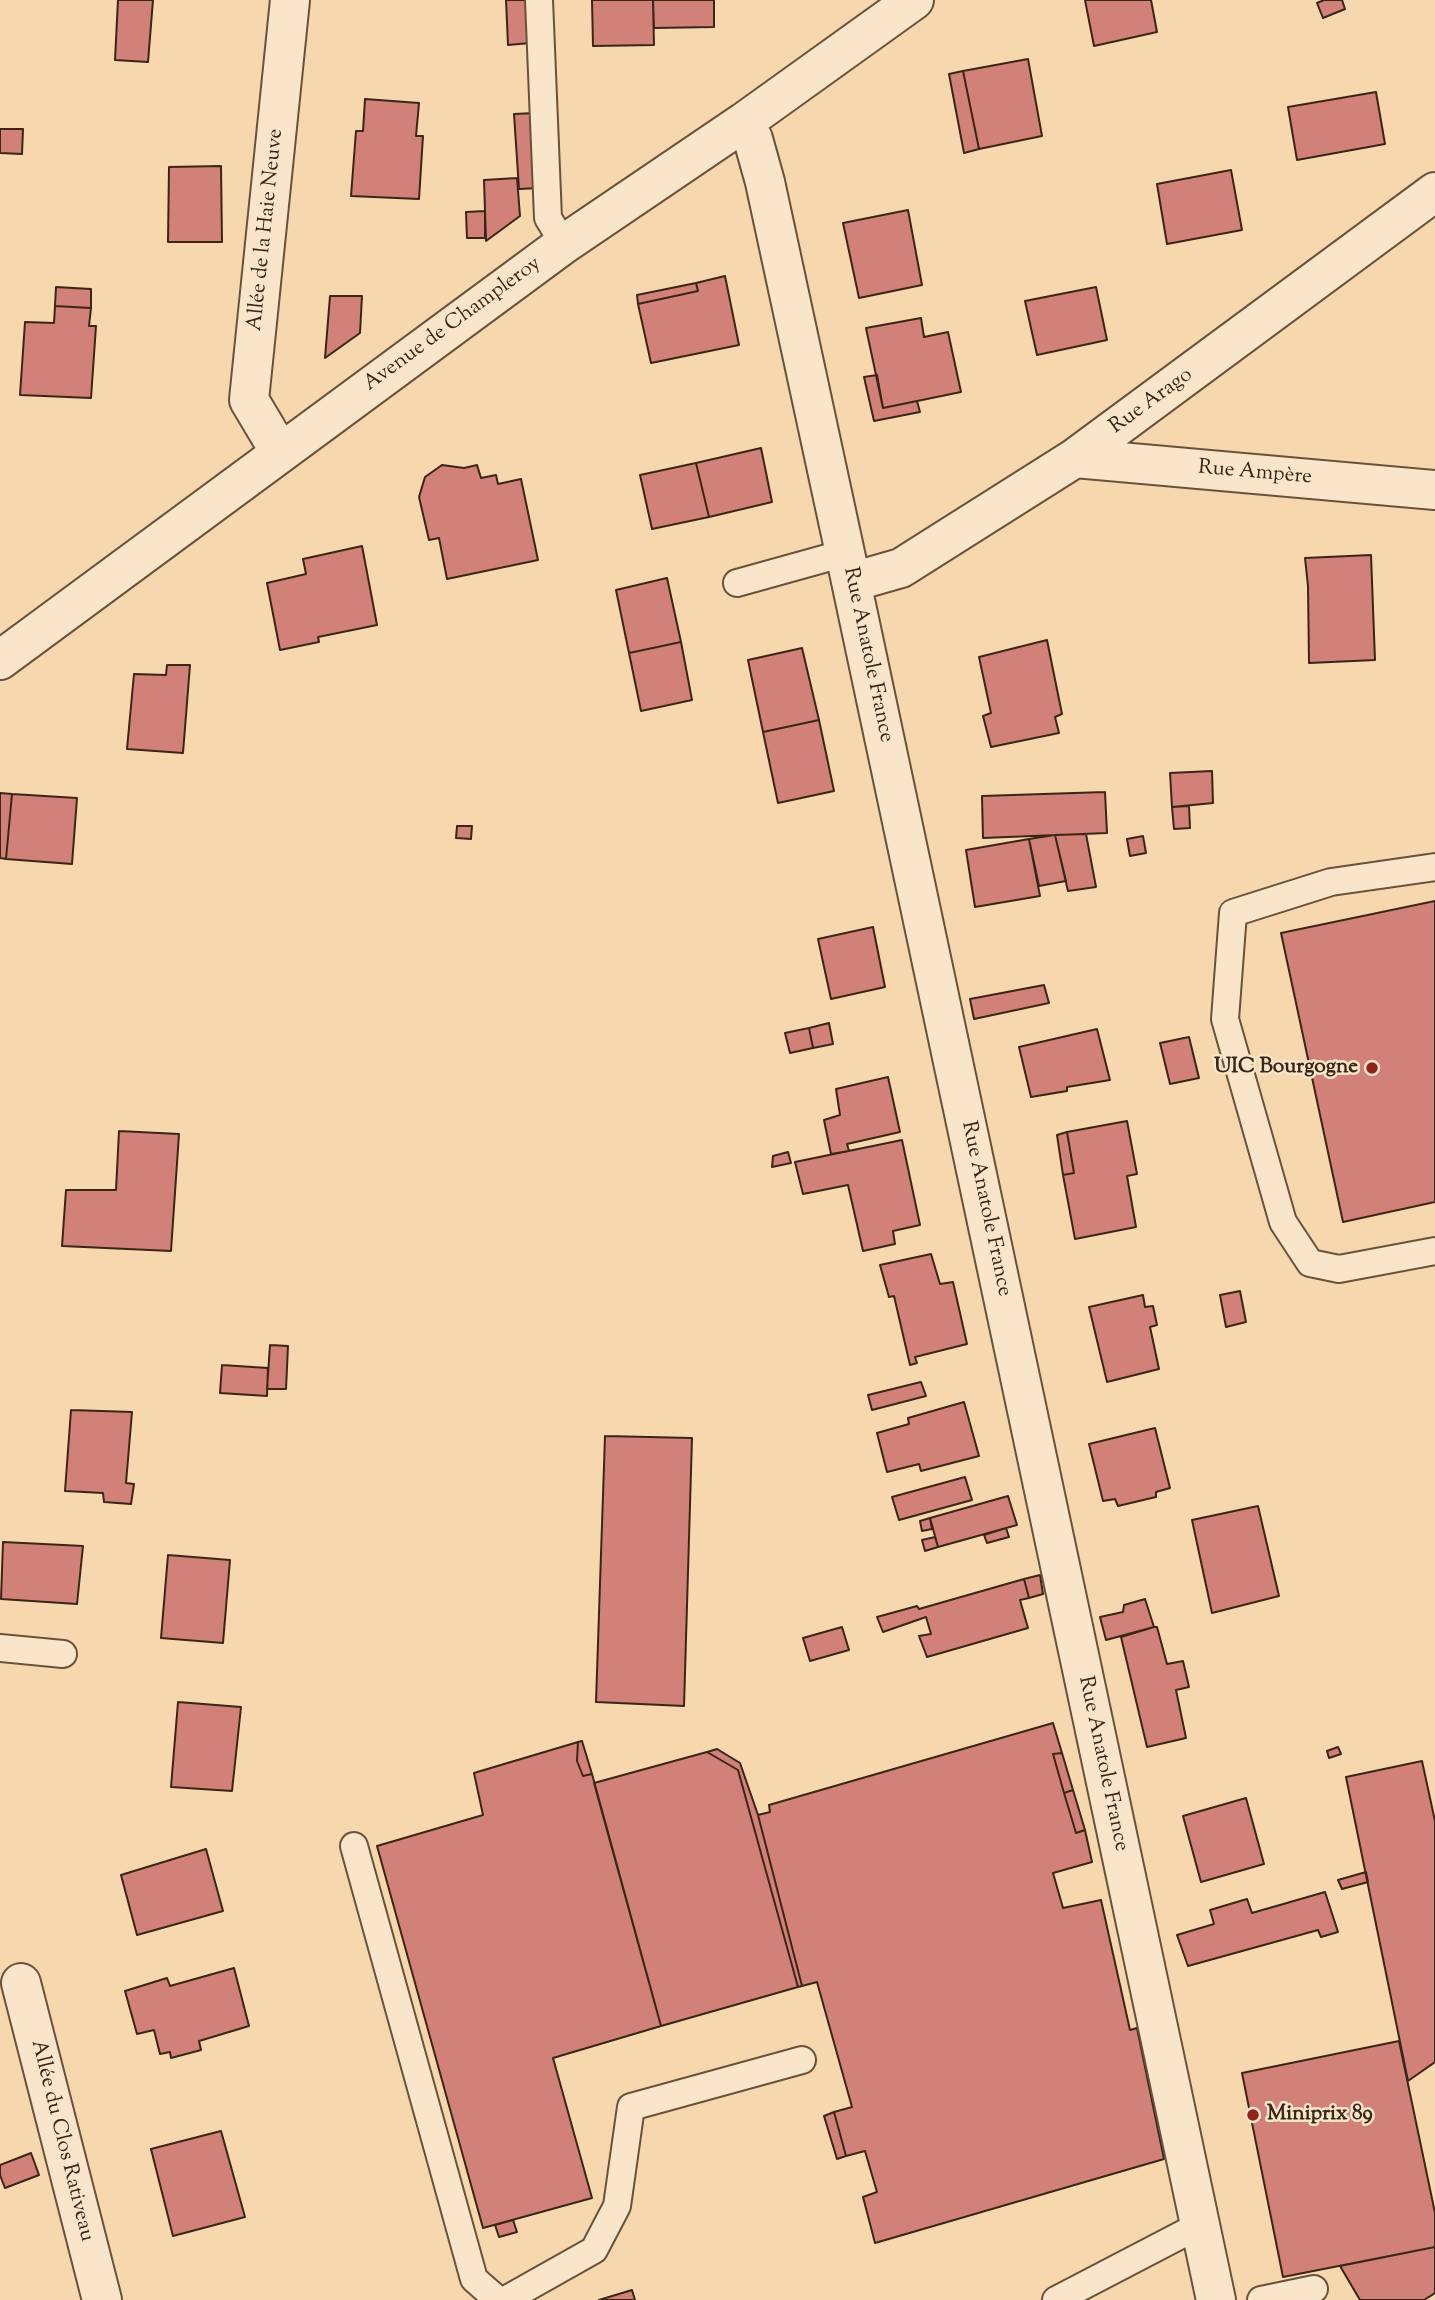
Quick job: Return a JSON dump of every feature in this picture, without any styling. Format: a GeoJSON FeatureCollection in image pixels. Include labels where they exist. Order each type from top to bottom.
{"type":"FeatureCollection","features":[{"type":"Feature","properties":{"kind":"street","name":"Allée de la Haie Neuve"},"geometry":{"type":"LineString","coordinates":[[281,452],[249,400],[290,0]]}},
{"type":"Feature","properties":{"kind":"street","name":"Avenue de Champleroy"},"geometry":{"type":"LineString","coordinates":[[0,660],[564,244],[744,122],[914,0]]}},
{"type":"Feature","properties":{"kind":"street","name":"Rue Anatole France"},"geometry":{"type":"LineString","coordinates":[[744,122],[753,139],[765,182],[1216,2300]]}},
{"type":"Feature","properties":{"kind":"street","name":"Rue Arago"},"geometry":{"type":"LineString","coordinates":[[848,568],[901,568],[1074,458],[1435,192]]}},
{"type":"Feature","properties":{"kind":"street","name":"Rue Ampère"},"geometry":{"type":"LineString","coordinates":[[1074,458],[1435,490]]}},
{"type":"Feature","properties":{"kind":"street","name":"Allée du Clos Rativeau"},"geometry":{"type":"LineString","coordinates":[[20,1983],[102,2300]]}},
{"type":"Feature","properties":{"kind":"lane"},"geometry":{"type":"LineString","coordinates":[[538,0],[548,218],[564,244]]}},
{"type":"Feature","properties":{"kind":"lane"},"geometry":{"type":"LineString","coordinates":[[737,583],[848,568]]}},
{"type":"Feature","properties":{"kind":"lane"},"geometry":{"type":"LineString","coordinates":[[1435,867],[1331,882],[1233,913],[1225,1019],[1283,1223],[1310,1264],[1339,1269],[1435,1251]]}},
{"type":"Feature","properties":{"kind":"lane"},"geometry":{"type":"LineString","coordinates":[[0,1648],[63,1654]]}},
{"type":"Feature","properties":{"kind":"lane"},"geometry":{"type":"LineString","coordinates":[[354,1846],[474,2279],[498,2300]]}},
{"type":"Feature","properties":{"kind":"lane"},"geometry":{"type":"LineString","coordinates":[[505,2300],[594,2250],[617,2206],[631,2108],[802,2060]]}},
{"type":"Feature","properties":{"kind":"lane"},"geometry":{"type":"LineString","coordinates":[[1056,2300],[1200,2225]]}},
{"type":"Feature","properties":{"kind":"lane"},"geometry":{"type":"LineString","coordinates":[[1261,2300],[1314,2289]]}},
{"type":"Feature","properties":{"kind":"building"},"geometry":{"type":"Polygon","coordinates":[[[118,0],[153,0],[148,62],[115,60],[118,0]]]}},
{"type":"Feature","properties":{"kind":"building"},"geometry":{"type":"Polygon","coordinates":[[[506,0],[526,0],[530,43],[508,45],[506,0]]]}},
{"type":"Feature","properties":{"kind":"building"},"geometry":{"type":"Polygon","coordinates":[[[592,0],[653,0],[654,45],[593,46],[592,0]]]}},
{"type":"Feature","properties":{"kind":"building"},"geometry":{"type":"Polygon","coordinates":[[[653,0],[714,0],[714,27],[654,28],[653,0]]]}},
{"type":"Feature","properties":{"kind":"building"},"geometry":{"type":"Polygon","coordinates":[[[1085,0],[1151,0],[1157,32],[1094,46],[1085,0]]]}},
{"type":"Feature","properties":{"kind":"building"},"geometry":{"type":"Polygon","coordinates":[[[1324,0],[1342,0],[1345,9],[1323,18],[1317,3],[1324,0]]]}},
{"type":"Feature","properties":{"kind":"building"},"geometry":{"type":"Polygon","coordinates":[[[1028,59],[1042,136],[979,149],[963,71],[1028,59]]]}},
{"type":"Feature","properties":{"kind":"building"},"geometry":{"type":"Polygon","coordinates":[[[963,71],[979,149],[964,153],[949,74],[963,71]]]}},
{"type":"Feature","properties":{"kind":"building"},"geometry":{"type":"Polygon","coordinates":[[[1376,92],[1385,144],[1297,160],[1288,107],[1376,92]]]}},
{"type":"Feature","properties":{"kind":"building"},"geometry":{"type":"Polygon","coordinates":[[[365,99],[419,103],[416,136],[423,136],[419,199],[351,196],[356,131],[363,131],[365,99]]]}},
{"type":"Feature","properties":{"kind":"building"},"geometry":{"type":"Polygon","coordinates":[[[535,113],[539,188],[519,189],[514,114],[535,113]]]}},
{"type":"Feature","properties":{"kind":"building"},"geometry":{"type":"Polygon","coordinates":[[[0,129],[23,129],[22,154],[0,153],[0,129]]]}},
{"type":"Feature","properties":{"kind":"building"},"geometry":{"type":"Polygon","coordinates":[[[221,166],[222,242],[168,242],[169,167],[221,166]]]}},
{"type":"Feature","properties":{"kind":"building"},"geometry":{"type":"Polygon","coordinates":[[[1231,170],[1242,230],[1167,244],[1157,184],[1231,170]]]}},
{"type":"Feature","properties":{"kind":"building"},"geometry":{"type":"Polygon","coordinates":[[[517,178],[520,216],[486,241],[484,180],[517,178]]]}},
{"type":"Feature","properties":{"kind":"building"},"geometry":{"type":"Polygon","coordinates":[[[908,210],[922,285],[859,298],[843,223],[908,210]]]}},
{"type":"Feature","properties":{"kind":"building"},"geometry":{"type":"Polygon","coordinates":[[[485,211],[485,238],[467,238],[466,212],[485,211]]]}},
{"type":"Feature","properties":{"kind":"building"},"geometry":{"type":"Polygon","coordinates":[[[725,276],[739,345],[651,363],[638,304],[698,291],[696,283],[725,276]]]}},
{"type":"Feature","properties":{"kind":"building"},"geometry":{"type":"Polygon","coordinates":[[[696,283],[698,291],[638,304],[637,295],[696,283]]]}},
{"type":"Feature","properties":{"kind":"building"},"geometry":{"type":"Polygon","coordinates":[[[56,287],[91,289],[91,308],[55,306],[56,287]]]}},
{"type":"Feature","properties":{"kind":"building"},"geometry":{"type":"Polygon","coordinates":[[[1096,287],[1107,340],[1037,355],[1025,301],[1096,287]]]}},
{"type":"Feature","properties":{"kind":"building"},"geometry":{"type":"Polygon","coordinates":[[[330,296],[362,296],[360,333],[325,358],[330,296]]]}},
{"type":"Feature","properties":{"kind":"building"},"geometry":{"type":"Polygon","coordinates":[[[55,306],[91,308],[89,326],[96,326],[91,398],[20,395],[25,322],[54,323],[55,306]]]}},
{"type":"Feature","properties":{"kind":"building"},"geometry":{"type":"Polygon","coordinates":[[[921,318],[924,337],[948,332],[961,392],[883,408],[866,328],[921,318]]]}},
{"type":"Feature","properties":{"kind":"building"},"geometry":{"type":"Polygon","coordinates":[[[877,375],[883,408],[917,401],[920,412],[874,421],[864,377],[877,375]]]}},
{"type":"Feature","properties":{"kind":"building"},"geometry":{"type":"Polygon","coordinates":[[[761,448],[772,502],[709,517],[696,463],[761,448]]]}},
{"type":"Feature","properties":{"kind":"building"},"geometry":{"type":"Polygon","coordinates":[[[696,463],[709,517],[652,529],[640,475],[696,463]]]}},
{"type":"Feature","properties":{"kind":"building"},"geometry":{"type":"Polygon","coordinates":[[[442,465],[464,468],[477,465],[481,478],[496,475],[498,484],[521,479],[538,560],[447,579],[439,538],[429,540],[419,497],[425,477],[442,465]]]}},
{"type":"Feature","properties":{"kind":"building"},"geometry":{"type":"Polygon","coordinates":[[[362,546],[377,625],[318,637],[319,642],[280,650],[267,583],[306,574],[303,559],[362,546]]]}},
{"type":"Feature","properties":{"kind":"building"},"geometry":{"type":"Polygon","coordinates":[[[1371,555],[1375,660],[1309,663],[1305,558],[1371,555]]]}},
{"type":"Feature","properties":{"kind":"building"},"geometry":{"type":"Polygon","coordinates":[[[667,578],[681,642],[629,653],[616,590],[667,578]]]}},
{"type":"Feature","properties":{"kind":"building"},"geometry":{"type":"Polygon","coordinates":[[[1047,640],[1062,714],[1055,717],[1059,733],[991,747],[983,716],[991,713],[979,657],[1047,640]]]}},
{"type":"Feature","properties":{"kind":"building"},"geometry":{"type":"Polygon","coordinates":[[[681,642],[692,700],[641,711],[629,653],[681,642]]]}},
{"type":"Feature","properties":{"kind":"building"},"geometry":{"type":"Polygon","coordinates":[[[802,648],[819,720],[763,732],[748,660],[802,648]]]}},
{"type":"Feature","properties":{"kind":"building"},"geometry":{"type":"Polygon","coordinates":[[[167,665],[190,665],[183,753],[127,749],[134,674],[166,675],[167,665]]]}},
{"type":"Feature","properties":{"kind":"building"},"geometry":{"type":"Polygon","coordinates":[[[819,720],[834,791],[778,803],[763,732],[819,720]]]}},
{"type":"Feature","properties":{"kind":"building"},"geometry":{"type":"Polygon","coordinates":[[[1212,771],[1213,803],[1172,807],[1170,773],[1212,771]]]}},
{"type":"Feature","properties":{"kind":"building"},"geometry":{"type":"Polygon","coordinates":[[[1105,792],[1107,833],[983,838],[982,796],[1105,792]]]}},
{"type":"Feature","properties":{"kind":"building"},"geometry":{"type":"Polygon","coordinates":[[[0,793],[12,794],[6,859],[0,858],[0,793]]]}},
{"type":"Feature","properties":{"kind":"building"},"geometry":{"type":"Polygon","coordinates":[[[12,794],[77,798],[72,864],[6,859],[12,794]]]}},
{"type":"Feature","properties":{"kind":"building"},"geometry":{"type":"Polygon","coordinates":[[[1189,806],[1190,828],[1174,829],[1172,807],[1189,806]]]}},
{"type":"Feature","properties":{"kind":"building"},"geometry":{"type":"Polygon","coordinates":[[[457,826],[472,826],[471,839],[456,838],[457,826]]]}},
{"type":"Feature","properties":{"kind":"building"},"geometry":{"type":"Polygon","coordinates":[[[1086,834],[1096,887],[1068,891],[1055,835],[1086,834]]]}},
{"type":"Feature","properties":{"kind":"building"},"geometry":{"type":"Polygon","coordinates":[[[1055,835],[1066,881],[1039,886],[1029,839],[1055,835]]]}},
{"type":"Feature","properties":{"kind":"building"},"geometry":{"type":"Polygon","coordinates":[[[1143,836],[1146,853],[1130,856],[1127,839],[1143,836]]]}},
{"type":"Feature","properties":{"kind":"building"},"geometry":{"type":"Polygon","coordinates":[[[1029,839],[1040,896],[975,907],[966,850],[1029,839]]]}},
{"type":"Feature","properties":{"kind":"building","name":"UIC Bourgogne"},"geometry":{"type":"Polygon","coordinates":[[[1435,901],[1435,1202],[1343,1222],[1281,933],[1435,901]]]}},
{"type":"Feature","properties":{"kind":"building"},"geometry":{"type":"Polygon","coordinates":[[[873,927],[885,987],[831,999],[818,939],[873,927]]]}},
{"type":"Feature","properties":{"kind":"building"},"geometry":{"type":"Polygon","coordinates":[[[1044,985],[1049,1003],[974,1019],[970,999],[1044,985]]]}},
{"type":"Feature","properties":{"kind":"building"},"geometry":{"type":"Polygon","coordinates":[[[829,1023],[833,1044],[813,1048],[809,1028],[829,1023]]]}},
{"type":"Feature","properties":{"kind":"building"},"geometry":{"type":"Polygon","coordinates":[[[809,1028],[813,1048],[790,1053],[785,1033],[809,1028]]]}},
{"type":"Feature","properties":{"kind":"building"},"geometry":{"type":"Polygon","coordinates":[[[1097,1029],[1110,1080],[1067,1087],[1067,1091],[1031,1097],[1019,1047],[1097,1029]]]}},
{"type":"Feature","properties":{"kind":"building"},"geometry":{"type":"Polygon","coordinates":[[[1189,1037],[1199,1078],[1170,1084],[1160,1043],[1189,1037]]]}},
{"type":"Feature","properties":{"kind":"building"},"geometry":{"type":"Polygon","coordinates":[[[888,1077],[900,1132],[847,1144],[849,1151],[831,1154],[824,1120],[840,1115],[836,1089],[888,1077]]]}},
{"type":"Feature","properties":{"kind":"building"},"geometry":{"type":"Polygon","coordinates":[[[1127,1121],[1137,1174],[1127,1176],[1136,1227],[1075,1239],[1063,1175],[1074,1173],[1067,1132],[1127,1121]]]}},
{"type":"Feature","properties":{"kind":"building"},"geometry":{"type":"Polygon","coordinates":[[[119,1131],[179,1134],[171,1251],[62,1246],[66,1190],[116,1190],[119,1131]]]}},
{"type":"Feature","properties":{"kind":"building"},"geometry":{"type":"Polygon","coordinates":[[[1067,1132],[1074,1173],[1063,1175],[1057,1135],[1067,1132]]]}},
{"type":"Feature","properties":{"kind":"building"},"geometry":{"type":"Polygon","coordinates":[[[902,1140],[920,1225],[893,1231],[895,1244],[863,1251],[848,1185],[803,1194],[795,1162],[902,1140]]]}},
{"type":"Feature","properties":{"kind":"building"},"geometry":{"type":"Polygon","coordinates":[[[788,1152],[791,1163],[772,1167],[773,1156],[788,1152]]]}},
{"type":"Feature","properties":{"kind":"building"},"geometry":{"type":"Polygon","coordinates":[[[931,1254],[940,1284],[953,1282],[967,1344],[915,1357],[917,1363],[910,1365],[894,1296],[889,1297],[880,1265],[931,1254]]]}},
{"type":"Feature","properties":{"kind":"building"},"geometry":{"type":"Polygon","coordinates":[[[1240,1291],[1246,1322],[1226,1327],[1220,1295],[1240,1291]]]}},
{"type":"Feature","properties":{"kind":"building"},"geometry":{"type":"Polygon","coordinates":[[[1143,1295],[1145,1307],[1153,1306],[1157,1325],[1150,1327],[1159,1369],[1107,1382],[1089,1307],[1143,1295]]]}},
{"type":"Feature","properties":{"kind":"building"},"geometry":{"type":"Polygon","coordinates":[[[270,1345],[288,1346],[286,1389],[267,1389],[270,1345]]]}},
{"type":"Feature","properties":{"kind":"building"},"geometry":{"type":"Polygon","coordinates":[[[222,1365],[268,1368],[267,1396],[220,1393],[222,1365]]]}},
{"type":"Feature","properties":{"kind":"building"},"geometry":{"type":"Polygon","coordinates":[[[921,1382],[926,1396],[872,1410],[868,1395],[921,1382]]]}},
{"type":"Feature","properties":{"kind":"building"},"geometry":{"type":"Polygon","coordinates":[[[964,1402],[979,1456],[921,1471],[919,1464],[887,1472],[877,1433],[909,1424],[908,1418],[964,1402]]]}},
{"type":"Feature","properties":{"kind":"building"},"geometry":{"type":"Polygon","coordinates":[[[71,1410],[132,1412],[126,1483],[134,1484],[131,1504],[104,1502],[103,1493],[65,1491],[71,1410]]]}},
{"type":"Feature","properties":{"kind":"building"},"geometry":{"type":"Polygon","coordinates":[[[1155,1428],[1170,1488],[1156,1492],[1156,1497],[1118,1506],[1115,1499],[1103,1501],[1089,1444],[1155,1428]]]}},
{"type":"Feature","properties":{"kind":"building"},"geometry":{"type":"Polygon","coordinates":[[[605,1436],[692,1438],[684,1706],[596,1702],[605,1436]]]}},
{"type":"Feature","properties":{"kind":"building"},"geometry":{"type":"Polygon","coordinates":[[[965,1477],[972,1500],[899,1520],[892,1497],[965,1477]]]}},
{"type":"Feature","properties":{"kind":"building"},"geometry":{"type":"Polygon","coordinates":[[[1008,1496],[1017,1525],[938,1547],[930,1518],[1008,1496]]]}},
{"type":"Feature","properties":{"kind":"building"},"geometry":{"type":"Polygon","coordinates":[[[1258,1506],[1279,1596],[1212,1613],[1192,1520],[1258,1506]]]}},
{"type":"Feature","properties":{"kind":"building"},"geometry":{"type":"Polygon","coordinates":[[[930,1518],[932,1529],[922,1531],[920,1521],[930,1518]]]}},
{"type":"Feature","properties":{"kind":"building"},"geometry":{"type":"Polygon","coordinates":[[[1006,1528],[1009,1537],[987,1543],[984,1535],[1006,1528]]]}},
{"type":"Feature","properties":{"kind":"building"},"geometry":{"type":"Polygon","coordinates":[[[935,1537],[938,1547],[925,1551],[922,1540],[935,1537]]]}},
{"type":"Feature","properties":{"kind":"building"},"geometry":{"type":"Polygon","coordinates":[[[3,1542],[83,1546],[77,1604],[1,1599],[3,1542]]]}},
{"type":"Feature","properties":{"kind":"building"},"geometry":{"type":"Polygon","coordinates":[[[168,1555],[230,1560],[223,1643],[161,1638],[168,1555]]]}},
{"type":"Feature","properties":{"kind":"building"},"geometry":{"type":"Polygon","coordinates":[[[1040,1575],[1043,1594],[1029,1598],[1024,1579],[1040,1575]]]}},
{"type":"Feature","properties":{"kind":"building"},"geometry":{"type":"Polygon","coordinates":[[[1024,1579],[1029,1598],[1020,1600],[1028,1628],[927,1657],[919,1636],[931,1634],[926,1617],[883,1632],[877,1617],[917,1606],[919,1609],[1024,1579]]]}},
{"type":"Feature","properties":{"kind":"building"},"geometry":{"type":"Polygon","coordinates":[[[1145,1599],[1154,1627],[1106,1640],[1100,1617],[1123,1612],[1124,1605],[1145,1599]]]}},
{"type":"Feature","properties":{"kind":"building"},"geometry":{"type":"Polygon","coordinates":[[[842,1627],[849,1650],[810,1661],[803,1638],[842,1627]]]}},
{"type":"Feature","properties":{"kind":"building"},"geometry":{"type":"Polygon","coordinates":[[[1157,1627],[1167,1664],[1183,1661],[1189,1687],[1176,1690],[1186,1738],[1147,1747],[1121,1637],[1157,1627]]]}},
{"type":"Feature","properties":{"kind":"building"},"geometry":{"type":"Polygon","coordinates":[[[178,1702],[241,1707],[232,1791],[171,1787],[178,1702]]]}},
{"type":"Feature","properties":{"kind":"building"},"geometry":{"type":"Polygon","coordinates":[[[1053,1723],[1062,1753],[1053,1754],[1076,1833],[1085,1830],[1092,1862],[1053,1873],[1063,1908],[1101,1900],[1130,2030],[1137,2028],[1164,2159],[875,2243],[863,2197],[877,2192],[865,2151],[846,2156],[834,2112],[852,2107],[817,1982],[802,1986],[758,1815],[770,1812],[769,1805],[1053,1723]]]}},
{"type":"Feature","properties":{"kind":"building"},"geometry":{"type":"Polygon","coordinates":[[[582,1741],[592,1774],[583,1776],[577,1761],[578,1742],[582,1741]]]}},
{"type":"Feature","properties":{"kind":"building"},"geometry":{"type":"Polygon","coordinates":[[[578,1742],[577,1761],[583,1776],[592,1774],[661,2026],[553,2058],[592,2198],[483,2228],[377,1846],[483,1815],[474,1773],[578,1742]]]}},
{"type":"Feature","properties":{"kind":"building"},"geometry":{"type":"Polygon","coordinates":[[[1338,1747],[1341,1754],[1329,1758],[1327,1751],[1338,1747]]]}},
{"type":"Feature","properties":{"kind":"building"},"geometry":{"type":"Polygon","coordinates":[[[717,1749],[740,1763],[758,1815],[802,1986],[798,1987],[738,1770],[707,1752],[717,1749]]]}},
{"type":"Feature","properties":{"kind":"building"},"geometry":{"type":"Polygon","coordinates":[[[707,1752],[738,1770],[798,1987],[661,2026],[594,1783],[707,1752]]]}},
{"type":"Feature","properties":{"kind":"building"},"geometry":{"type":"Polygon","coordinates":[[[1062,1753],[1073,1790],[1064,1793],[1053,1754],[1062,1753]]]}},
{"type":"Feature","properties":{"kind":"building"},"geometry":{"type":"Polygon","coordinates":[[[1422,1761],[1435,1821],[1435,2062],[1408,2081],[1346,1777],[1422,1761]]]}},
{"type":"Feature","properties":{"kind":"building"},"geometry":{"type":"Polygon","coordinates":[[[1073,1790],[1085,1830],[1076,1833],[1064,1793],[1073,1790]]]}},
{"type":"Feature","properties":{"kind":"building"},"geometry":{"type":"Polygon","coordinates":[[[1246,1798],[1264,1864],[1201,1882],[1183,1816],[1246,1798]]]}},
{"type":"Feature","properties":{"kind":"building"},"geometry":{"type":"Polygon","coordinates":[[[206,1849],[223,1911],[137,1935],[121,1875],[206,1849]]]}},
{"type":"Feature","properties":{"kind":"building"},"geometry":{"type":"Polygon","coordinates":[[[1366,1872],[1368,1882],[1342,1889],[1338,1880],[1366,1872]]]}},
{"type":"Feature","properties":{"kind":"building"},"geometry":{"type":"Polygon","coordinates":[[[1325,1892],[1338,1932],[1321,1937],[1318,1930],[1188,1966],[1177,1935],[1214,1924],[1210,1910],[1247,1899],[1252,1913],[1325,1892]]]}},
{"type":"Feature","properties":{"kind":"building"},"geometry":{"type":"Polygon","coordinates":[[[234,1968],[249,2026],[199,2041],[201,2050],[171,2058],[170,2052],[160,2054],[154,2030],[137,2034],[125,1991],[167,1978],[170,1986],[234,1968]]]}},
{"type":"Feature","properties":{"kind":"building"},"geometry":{"type":"Polygon","coordinates":[[[1399,2041],[1435,2213],[1435,2247],[1283,2277],[1242,2073],[1399,2041]]]}},
{"type":"Feature","properties":{"kind":"building"},"geometry":{"type":"Polygon","coordinates":[[[834,2112],[846,2156],[837,2159],[824,2116],[834,2112]]]}},
{"type":"Feature","properties":{"kind":"building"},"geometry":{"type":"Polygon","coordinates":[[[221,2131],[245,2217],[173,2236],[151,2149],[221,2131]]]}},
{"type":"Feature","properties":{"kind":"building"},"geometry":{"type":"Polygon","coordinates":[[[31,2153],[39,2175],[5,2188],[0,2175],[0,2165],[31,2153]]]}},
{"type":"Feature","properties":{"kind":"building"},"geometry":{"type":"Polygon","coordinates":[[[513,2220],[517,2232],[499,2237],[495,2225],[513,2220]]]}},
{"type":"Feature","properties":{"kind":"building"},"geometry":{"type":"Polygon","coordinates":[[[1435,2247],[1435,2293],[1424,2300],[1360,2300],[1340,2266],[1435,2247]]]}},
{"type":"Feature","properties":{"kind":"building"},"geometry":{"type":"Polygon","coordinates":[[[632,2290],[635,2300],[599,2300],[632,2290]]]}},
{"type":"Feature","properties":{"kind":"place","name":"UIC Bourgogne"},"geometry":{"type":"Point","coordinates":[1372,1068]}},
{"type":"Feature","properties":{"kind":"place","name":"Miniprix 89"},"geometry":{"type":"Point","coordinates":[1253,2115]}}]}
